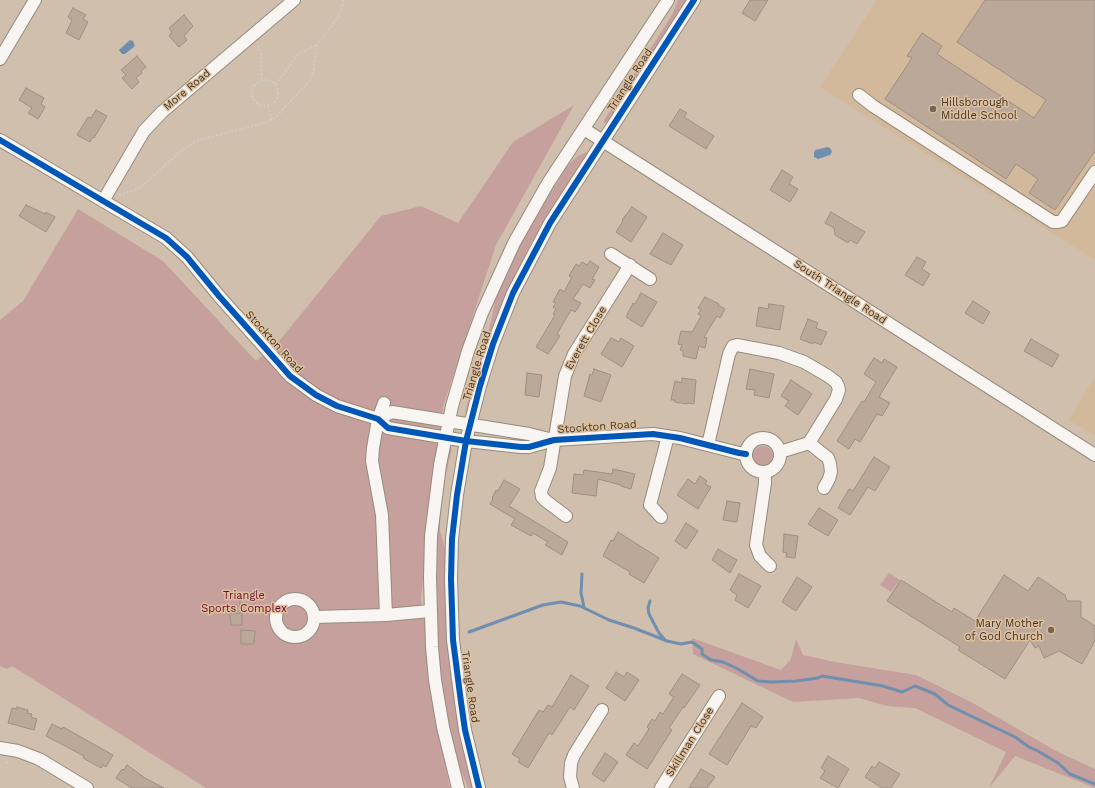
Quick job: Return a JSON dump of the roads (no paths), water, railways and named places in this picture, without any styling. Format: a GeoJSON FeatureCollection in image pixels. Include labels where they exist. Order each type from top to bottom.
{"type":"FeatureCollection","features":[{"type":"Feature","properties":{"kind":"street"},"geometry":{"type":"LineString","coordinates":[[0,59],[35,0]]}},
{"type":"Feature","properties":{"kind":"street","name":"More Road"},"geometry":{"type":"LineString","coordinates":[[103,201],[144,131],[162,112],[294,0]]}},
{"type":"Feature","properties":{"kind":"street","name":"Triangle Road"},"geometry":{"type":"LineString","coordinates":[[458,788],[443,726],[432,646],[430,611],[431,536],[440,465],[448,421],[468,351],[482,313],[514,243],[537,203],[668,0]]}},
{"type":"Feature","properties":{"kind":"street","name":"Triangle Road"},"geometry":{"type":"LineString","coordinates":[[479,788],[460,702],[452,619],[451,579],[452,538],[456,495],[470,424],[493,344],[513,293],[550,223],[694,0]]}},
{"type":"Feature","properties":{"kind":"street"},"geometry":{"type":"LineString","coordinates":[[859,95],[873,106],[1053,222],[1062,221],[1095,172]]}},
{"type":"Feature","properties":{"kind":"street","name":"South Triangle Road"},"geometry":{"type":"LineString","coordinates":[[584,129],[1095,455]]}},
{"type":"Feature","properties":{"kind":"street","name":"Stockton Road"},"geometry":{"type":"LineString","coordinates":[[0,140],[166,238],[187,257],[285,370],[302,386],[337,406],[378,419],[388,428],[466,441],[521,447],[529,447],[554,440],[652,434],[668,436],[746,454]]}},
{"type":"Feature","properties":{"kind":"street"},"geometry":{"type":"LineString","coordinates":[[611,254],[650,279]]}},
{"type":"Feature","properties":{"kind":"street","name":"Everett Close"},"geometry":{"type":"LineString","coordinates":[[566,516],[542,497],[541,491],[550,468],[562,387],[568,365],[630,265]]}},
{"type":"Feature","properties":{"kind":"street"},"geometry":{"type":"LineString","coordinates":[[708,445],[729,354],[733,346],[737,345],[792,357],[816,368],[836,382],[839,390],[838,394],[809,443],[780,452]]}},
{"type":"Feature","properties":{"kind":"street"},"geometry":{"type":"LineString","coordinates":[[384,403],[378,419],[372,461],[382,515],[386,615]]}},
{"type":"Feature","properties":{"kind":"street","name":"Stockton Road"},"geometry":{"type":"LineString","coordinates":[[378,419],[392,412],[529,434],[554,440]]}},
{"type":"Feature","properties":{"kind":"street"},"geometry":{"type":"LineString","coordinates":[[661,517],[650,505],[668,436]]}},
{"type":"Feature","properties":{"kind":"street"},"geometry":{"type":"LineString","coordinates":[[758,438],[773,441],[779,448],[780,452],[778,464],[773,470],[765,473],[759,472],[750,467],[745,457],[749,445],[758,438]]}},
{"type":"Feature","properties":{"kind":"street"},"geometry":{"type":"LineString","coordinates":[[809,443],[828,458],[831,472],[824,488]]}},
{"type":"Feature","properties":{"kind":"street"},"geometry":{"type":"LineString","coordinates":[[765,473],[765,483],[756,546],[760,556],[770,566]]}},
{"type":"Feature","properties":{"kind":"street"},"geometry":{"type":"LineString","coordinates":[[314,617],[386,615],[430,611]]}},
{"type":"Feature","properties":{"kind":"street","name":"Skillman Close"},"geometry":{"type":"LineString","coordinates":[[662,788],[719,696]]}},
{"type":"Feature","properties":{"kind":"street"},"geometry":{"type":"LineString","coordinates":[[572,788],[570,777],[571,763],[579,746],[602,710]]}},
{"type":"Feature","properties":{"kind":"street"},"geometry":{"type":"LineString","coordinates":[[0,748],[18,751],[38,759],[87,788]]}},
{"type":"Feature","properties":{"kind":"water"},"geometry":{"type":"Polygon","coordinates":[[[130,40],[133,41],[135,46],[125,54],[122,54],[119,50],[130,40]]]}},
{"type":"Feature","properties":{"kind":"water"},"geometry":{"type":"Polygon","coordinates":[[[828,147],[832,152],[830,155],[818,159],[814,157],[815,150],[828,147]]]}},
{"type":"Feature","properties":{"kind":"waterway"},"geometry":{"type":"LineString","coordinates":[[582,574],[581,593],[584,607]]}},
{"type":"Feature","properties":{"kind":"waterway"},"geometry":{"type":"LineString","coordinates":[[650,601],[648,608],[649,614],[659,633],[665,640]]}},
{"type":"Feature","properties":{"kind":"waterway"},"geometry":{"type":"LineString","coordinates":[[469,632],[543,605],[561,602],[580,606],[609,620],[667,641],[681,644],[692,642],[702,649],[702,654],[711,660],[723,662],[758,681],[796,681],[818,678],[822,676],[883,686],[902,692],[915,686],[935,694],[948,705],[1015,737],[1029,747],[1058,763],[1070,774],[1095,784]]}},
{"type":"Feature","properties":{"kind":"place","name":"Hillsborough Middle School"},"geometry":{"type":"Point","coordinates":[933,109]}},
{"type":"Feature","properties":{"kind":"place","name":"Mary Mother of God Church"},"geometry":{"type":"Point","coordinates":[1051,630]}},
{"type":"Feature","properties":{"kind":"park label","name":"Triangle Sports Complex"},"geometry":{"type":"Point","coordinates":[244,602]}}]}
